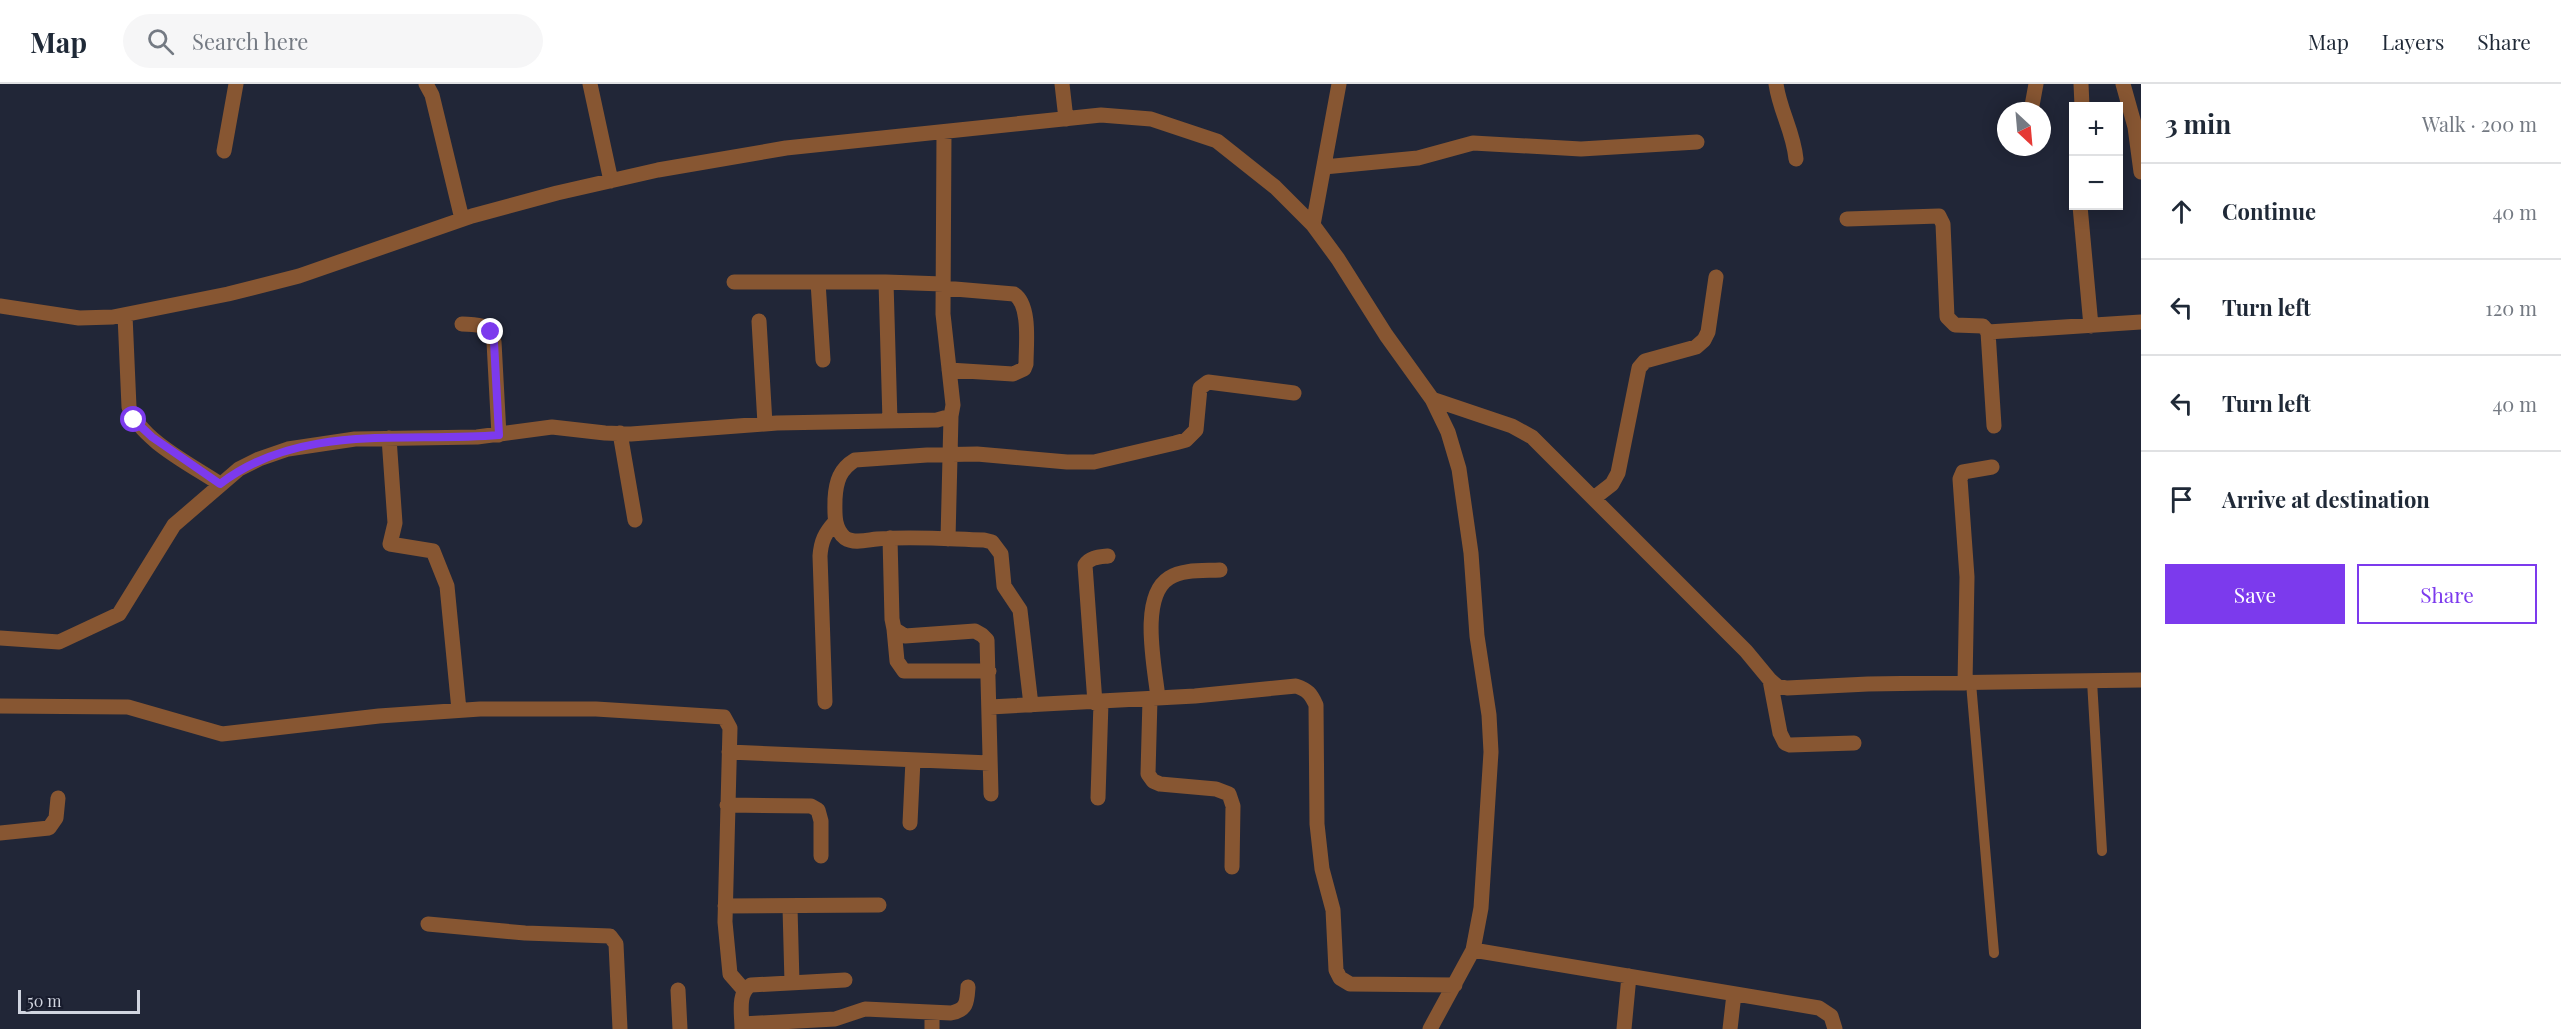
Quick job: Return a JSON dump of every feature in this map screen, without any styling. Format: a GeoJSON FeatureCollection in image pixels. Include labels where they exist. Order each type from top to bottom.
{"type":"FeatureCollection","features":[{"type":"Feature","properties":{"kind":"street"},"geometry":{"type":"LineString","coordinates":[[224,151],[236,84]]}},
{"type":"Feature","properties":{"kind":"street"},"geometry":{"type":"LineString","coordinates":[[426,84],[432,95],[462,219]]}},
{"type":"Feature","properties":{"kind":"street"},"geometry":{"type":"LineString","coordinates":[[590,84],[611,181]]}},
{"type":"Feature","properties":{"kind":"street"},"geometry":{"type":"LineString","coordinates":[[1062,84],[1066,119]]}},
{"type":"Feature","properties":{"kind":"street"},"geometry":{"type":"LineString","coordinates":[[1313,225],[1339,84]]}},
{"type":"Feature","properties":{"kind":"street"},"geometry":{"type":"LineString","coordinates":[[1776,84],[1779,103],[1794,138],[1796,159]]}},
{"type":"Feature","properties":{"kind":"street"},"geometry":{"type":"LineString","coordinates":[[2033,102],[2036,84]]}},
{"type":"Feature","properties":{"kind":"street"},"geometry":{"type":"LineString","coordinates":[[2081,84],[2082,102]]}},
{"type":"Feature","properties":{"kind":"street"},"geometry":{"type":"LineString","coordinates":[[2123,84],[2136,104],[2141,172]]}},
{"type":"Feature","properties":{"kind":"street"},"geometry":{"type":"LineString","coordinates":[[0,306],[79,318],[125,315],[228,294],[299,276],[462,219],[557,193],[786,148],[1101,115],[1151,119],[1217,141],[1275,188],[1313,225],[1338,259],[1386,335],[1432,399],[1448,432],[1459,470],[1471,553],[1477,636],[1490,715],[1491,752],[1481,908],[1473,950],[1430,1029]]}},
{"type":"Feature","properties":{"kind":"street"},"geometry":{"type":"LineString","coordinates":[[944,132],[943,286],[953,405],[948,539]]}},
{"type":"Feature","properties":{"kind":"street"},"geometry":{"type":"LineString","coordinates":[[1324,167],[1418,158],[1473,143],[1581,149],[1697,142]]}},
{"type":"Feature","properties":{"kind":"street"},"geometry":{"type":"LineString","coordinates":[[2080,210],[2091,326]]}},
{"type":"Feature","properties":{"kind":"street"},"geometry":{"type":"LineString","coordinates":[[1847,219],[1940,216],[1943,224],[1947,317],[1955,325],[1983,326],[1988,332],[1994,426]]}},
{"type":"Feature","properties":{"kind":"street"},"geometry":{"type":"LineString","coordinates":[[1594,498],[1612,484],[1618,474],[1639,368],[1645,361],[1654,357],[1696,347],[1704,340],[1708,332],[1716,277]]}},
{"type":"Feature","properties":{"kind":"street"},"geometry":{"type":"LineString","coordinates":[[734,282],[886,282],[1014,294],[1019,297],[1024,307],[1026,364],[1024,369],[1013,374],[949,370]]}},
{"type":"Feature","properties":{"kind":"street"},"geometry":{"type":"LineString","coordinates":[[818,282],[823,360]]}},
{"type":"Feature","properties":{"kind":"street"},"geometry":{"type":"LineString","coordinates":[[886,282],[890,422]]}},
{"type":"Feature","properties":{"kind":"street"},"geometry":{"type":"LineString","coordinates":[[125,315],[129,407],[134,420],[152,437],[220,484]]}},
{"type":"Feature","properties":{"kind":"street"},"geometry":{"type":"LineString","coordinates":[[759,321],[765,424]]}},
{"type":"Feature","properties":{"kind":"street"},"geometry":{"type":"LineString","coordinates":[[1988,332],[2141,322]]}},
{"type":"Feature","properties":{"kind":"street"},"geometry":{"type":"LineString","coordinates":[[462,324],[482,326],[491,332],[494,342],[499,435]]}},
{"type":"Feature","properties":{"kind":"street"},"geometry":{"type":"LineString","coordinates":[[1030,705],[1020,610],[1004,586],[1001,554],[992,542],[890,538],[854,541],[846,538],[835,522],[836,489],[839,475],[846,466],[855,460],[951,454],[1067,462],[1117,458],[1176,444],[1192,436],[1196,430],[1200,388],[1208,382],[1294,393]]}},
{"type":"Feature","properties":{"kind":"street"},"geometry":{"type":"LineString","coordinates":[[1432,399],[1512,426],[1532,437],[1746,651],[1770,680],[1778,686],[1787,688],[2141,680]]}},
{"type":"Feature","properties":{"kind":"street"},"geometry":{"type":"LineString","coordinates":[[0,638],[59,642],[119,614],[174,525],[220,484],[249,464],[288,449],[322,442],[499,435],[552,427],[620,433],[765,424],[938,420],[951,416]]}},
{"type":"Feature","properties":{"kind":"street"},"geometry":{"type":"LineString","coordinates":[[620,433],[635,520]]}},
{"type":"Feature","properties":{"kind":"street"},"geometry":{"type":"LineString","coordinates":[[389,438],[395,523],[390,544],[433,551],[447,586],[459,710]]}},
{"type":"Feature","properties":{"kind":"street"},"geometry":{"type":"LineString","coordinates":[[1968,683],[1967,577],[1960,479],[1963,472],[1968,470],[1992,467]]}},
{"type":"Feature","properties":{"kind":"street"},"geometry":{"type":"LineString","coordinates":[[825,702],[820,556],[825,533],[835,522]]}},
{"type":"Feature","properties":{"kind":"street"},"geometry":{"type":"LineString","coordinates":[[890,538],[892,619],[897,661],[904,671],[989,671]]}},
{"type":"Feature","properties":{"kind":"street"},"geometry":{"type":"LineString","coordinates":[[1098,798],[1098,702],[1085,565],[1093,558],[1108,556]]}},
{"type":"Feature","properties":{"kind":"street"},"geometry":{"type":"LineString","coordinates":[[1220,570],[1180,573],[1161,584],[1158,591],[1151,616],[1154,699],[1148,774],[1153,781],[1160,784],[1215,789],[1229,794],[1233,806],[1232,867]]}},
{"type":"Feature","properties":{"kind":"street"},"geometry":{"type":"LineString","coordinates":[[894,629],[905,636],[975,632],[982,634],[988,646],[991,794]]}},
{"type":"Feature","properties":{"kind":"street"},"geometry":{"type":"LineString","coordinates":[[1770,680],[1780,734],[1785,743],[1790,745],[1854,743]]}},
{"type":"Feature","properties":{"kind":"street"},"geometry":{"type":"LineString","coordinates":[[990,707],[1154,699],[1296,686],[1306,689],[1312,694],[1316,705],[1319,846],[1322,869],[1333,910],[1336,970],[1340,978],[1350,984],[1455,986]]}},
{"type":"Feature","properties":{"kind":"street"},"geometry":{"type":"LineString","coordinates":[[0,706],[128,707],[222,734],[459,710],[596,709],[724,717],[729,723],[725,906],[727,964],[733,981],[744,990]]}},
{"type":"Feature","properties":{"kind":"street"},"geometry":{"type":"LineString","coordinates":[[729,752],[990,763]]}},
{"type":"Feature","properties":{"kind":"street"},"geometry":{"type":"LineString","coordinates":[[910,823],[913,760]]}},
{"type":"Feature","properties":{"kind":"street"},"geometry":{"type":"LineString","coordinates":[[0,833],[49,828],[56,818],[58,798]]}},
{"type":"Feature","properties":{"kind":"street"},"geometry":{"type":"LineString","coordinates":[[727,805],[811,806],[818,810],[821,821],[821,856]]}},
{"type":"Feature","properties":{"kind":"street"},"geometry":{"type":"LineString","coordinates":[[725,906],[879,905]]}},
{"type":"Feature","properties":{"kind":"street"},"geometry":{"type":"LineString","coordinates":[[790,907],[792,983]]}},
{"type":"Feature","properties":{"kind":"street"},"geometry":{"type":"LineString","coordinates":[[428,924],[525,933],[610,936],[616,944],[620,1029]]}},
{"type":"Feature","properties":{"kind":"street"},"geometry":{"type":"LineString","coordinates":[[1473,950],[1819,1008],[1831,1016],[1835,1029]]}},
{"type":"Feature","properties":{"kind":"street"},"geometry":{"type":"LineString","coordinates":[[1624,1029],[1629,976]]}},
{"type":"Feature","properties":{"kind":"street"},"geometry":{"type":"LineString","coordinates":[[744,990],[752,985],[846,980]]}},
{"type":"Feature","properties":{"kind":"street"},"geometry":{"type":"LineString","coordinates":[[744,990],[742,1027],[809,1025],[865,1009],[951,1013],[963,1010],[967,1004],[968,987]]}},
{"type":"Feature","properties":{"kind":"street"},"geometry":{"type":"LineString","coordinates":[[678,990],[680,1029]]}},
{"type":"Feature","properties":{"kind":"street"},"geometry":{"type":"LineString","coordinates":[[1730,1029],[1734,994]]}},
{"type":"Feature","properties":{"kind":"street"},"geometry":{"type":"LineString","coordinates":[[932,1012],[933,1029]]}},
{"type":"Feature","properties":{"kind":"lane"},"geometry":{"type":"LineString","coordinates":[[2092,681],[2103,850]]}},
{"type":"Feature","properties":{"kind":"lane"},"geometry":{"type":"LineString","coordinates":[[1968,683],[1990,891],[1994,952]]}},
{"type":"Feature","properties":{"kind":"route"},"geometry":{"type":"LineString","coordinates":[[134,420],[152,437],[220,484],[239,469],[259,459],[288,449],[322,442],[399,437],[450,438],[499,435],[494,342],[491,332]]}}]}
